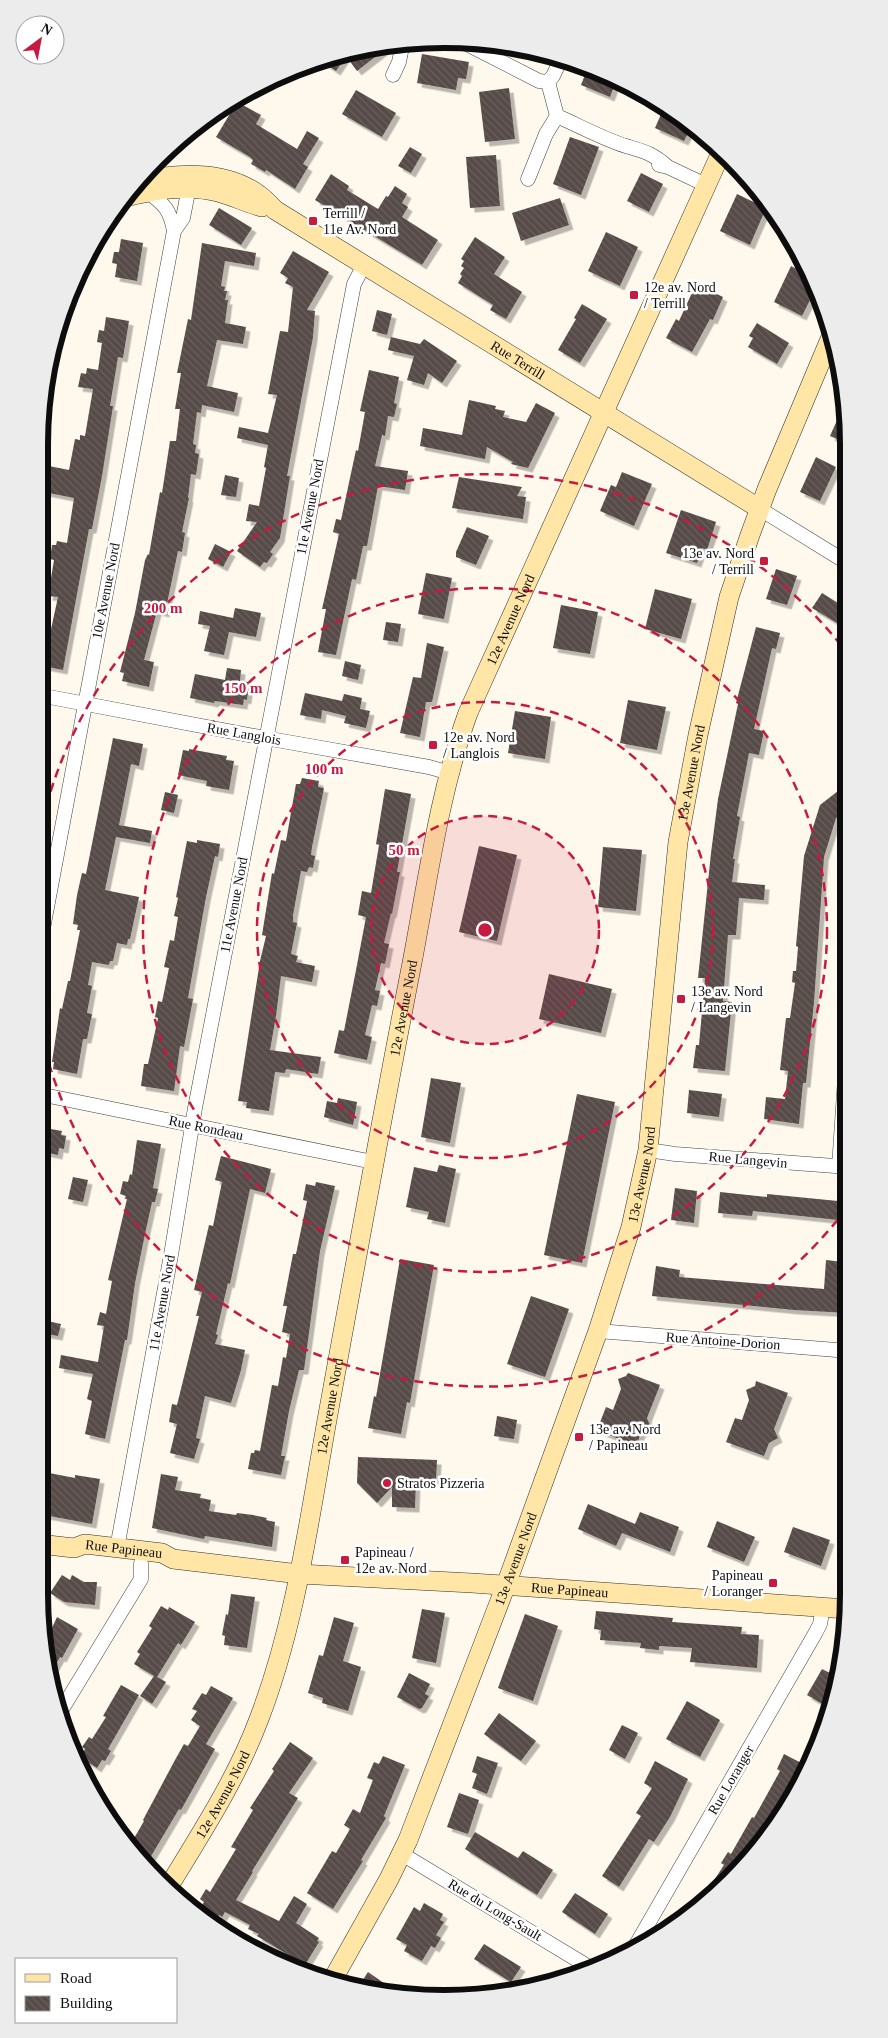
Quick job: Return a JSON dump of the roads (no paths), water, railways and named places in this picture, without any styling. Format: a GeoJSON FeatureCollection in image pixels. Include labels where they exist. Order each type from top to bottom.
{"type":"FeatureCollection","features":[{"type":"Feature","properties":{"kind":"main road","name":"12e Avenue Nord"},"geometry":{"type":"LineString","coordinates":[[172,1881],[210,1818],[250,1742],[282,1652],[373,1162],[450,772],[468,712],[718,158]]}},
{"type":"Feature","properties":{"kind":"main road","name":"Rue Terrill"},"geometry":{"type":"LineString","coordinates":[[143,187],[177,174],[238,183],[258,194],[276,210],[364,265],[760,509]]}},
{"type":"Feature","properties":{"kind":"main road","name":"Rue Terrill"},"geometry":{"type":"LineString","coordinates":[[143,187],[188,188],[217,192],[252,205],[276,210]]}},
{"type":"Feature","properties":{"kind":"main road","name":"13e Avenue Nord"},"geometry":{"type":"LineString","coordinates":[[334,1975],[402,1854],[506,1585],[598,1331],[631,1227],[648,1150],[678,842],[698,735],[729,597],[760,509],[831,358]]}},
{"type":"Feature","properties":{"kind":"main road","name":"Rue Papineau"},"geometry":{"type":"LineString","coordinates":[[48,1545],[74,1548],[85,1544],[162,1553],[173,1560],[298,1574],[506,1585],[840,1608]]}},
{"type":"Feature","properties":{"kind":"main road","name":"Rue Papineau"},"geometry":{"type":"LineString","coordinates":[[74,1548],[83,1557],[160,1565],[173,1560]]}},
{"type":"Feature","properties":{"kind":"street"},"geometry":{"type":"LineString","coordinates":[[475,49],[531,78],[548,82]]}},
{"type":"Feature","properties":{"kind":"street"},"geometry":{"type":"LineString","coordinates":[[393,75],[399,62],[401,50]]}},
{"type":"Feature","properties":{"kind":"street"},"geometry":{"type":"LineString","coordinates":[[548,82],[559,65]]}},
{"type":"Feature","properties":{"kind":"street"},"geometry":{"type":"LineString","coordinates":[[528,179],[546,134],[557,116],[548,82]]}},
{"type":"Feature","properties":{"kind":"street"},"geometry":{"type":"LineString","coordinates":[[557,116],[626,146],[640,149],[655,156],[668,167],[706,185]]}},
{"type":"Feature","properties":{"kind":"street"},"geometry":{"type":"LineString","coordinates":[[142,187],[163,204],[171,215],[174,231]]}},
{"type":"Feature","properties":{"kind":"street","name":"10e Avenue Nord"},"geometry":{"type":"LineString","coordinates":[[48,901],[174,231],[183,218],[188,188]]}},
{"type":"Feature","properties":{"kind":"street","name":"11e Avenue Nord"},"geometry":{"type":"LineString","coordinates":[[117,1548],[171,1255],[192,1125],[265,738],[354,284],[364,265]]}},
{"type":"Feature","properties":{"kind":"street"},"geometry":{"type":"LineString","coordinates":[[760,509],[840,558]]}},
{"type":"Feature","properties":{"kind":"street","name":"Rue Langlois"},"geometry":{"type":"LineString","coordinates":[[48,697],[450,772]]}},
{"type":"Feature","properties":{"kind":"street","name":"Rue Rondeau"},"geometry":{"type":"LineString","coordinates":[[48,1096],[373,1162]]}},
{"type":"Feature","properties":{"kind":"street","name":"Rue Langevin"},"geometry":{"type":"LineString","coordinates":[[648,1150],[675,1154],[840,1167]]}},
{"type":"Feature","properties":{"kind":"street","name":"Rue Antoine-Dorion"},"geometry":{"type":"LineString","coordinates":[[598,1331],[840,1350]]}},
{"type":"Feature","properties":{"kind":"street"},"geometry":{"type":"LineString","coordinates":[[64,1706],[141,1579],[142,1563]]}},
{"type":"Feature","properties":{"kind":"street","name":"Rue Loranger"},"geometry":{"type":"LineString","coordinates":[[640,1938],[816,1632],[820,1624],[823,1607]]}},
{"type":"Feature","properties":{"kind":"street","name":"Rue du Long-Sault"},"geometry":{"type":"LineString","coordinates":[[402,1854],[584,1964]]}},
{"type":"Feature","properties":{"kind":"place","name":"Terrill / 11e Av. Nord"},"geometry":{"type":"Point","coordinates":[313,221]}},
{"type":"Feature","properties":{"kind":"place","name":"12e av. Nord / Terrill"},"geometry":{"type":"Point","coordinates":[634,295]}},
{"type":"Feature","properties":{"kind":"place","name":"13e av. Nord / Terrill"},"geometry":{"type":"Point","coordinates":[764,561]}},
{"type":"Feature","properties":{"kind":"place","name":"12e av. Nord / Langlois"},"geometry":{"type":"Point","coordinates":[433,745]}},
{"type":"Feature","properties":{"kind":"place","name":"13e av. Nord / Langevin"},"geometry":{"type":"Point","coordinates":[681,999]}},
{"type":"Feature","properties":{"kind":"place","name":"13e av. Nord / Papineau"},"geometry":{"type":"Point","coordinates":[579,1437]}},
{"type":"Feature","properties":{"kind":"place","name":"Stratos Pizzeria"},"geometry":{"type":"Point","coordinates":[387,1483]}},
{"type":"Feature","properties":{"kind":"place","name":"Papineau / 12e av. Nord"},"geometry":{"type":"Point","coordinates":[345,1560]}},
{"type":"Feature","properties":{"kind":"place","name":"Papineau / Loranger"},"geometry":{"type":"Point","coordinates":[773,1583]}}]}
